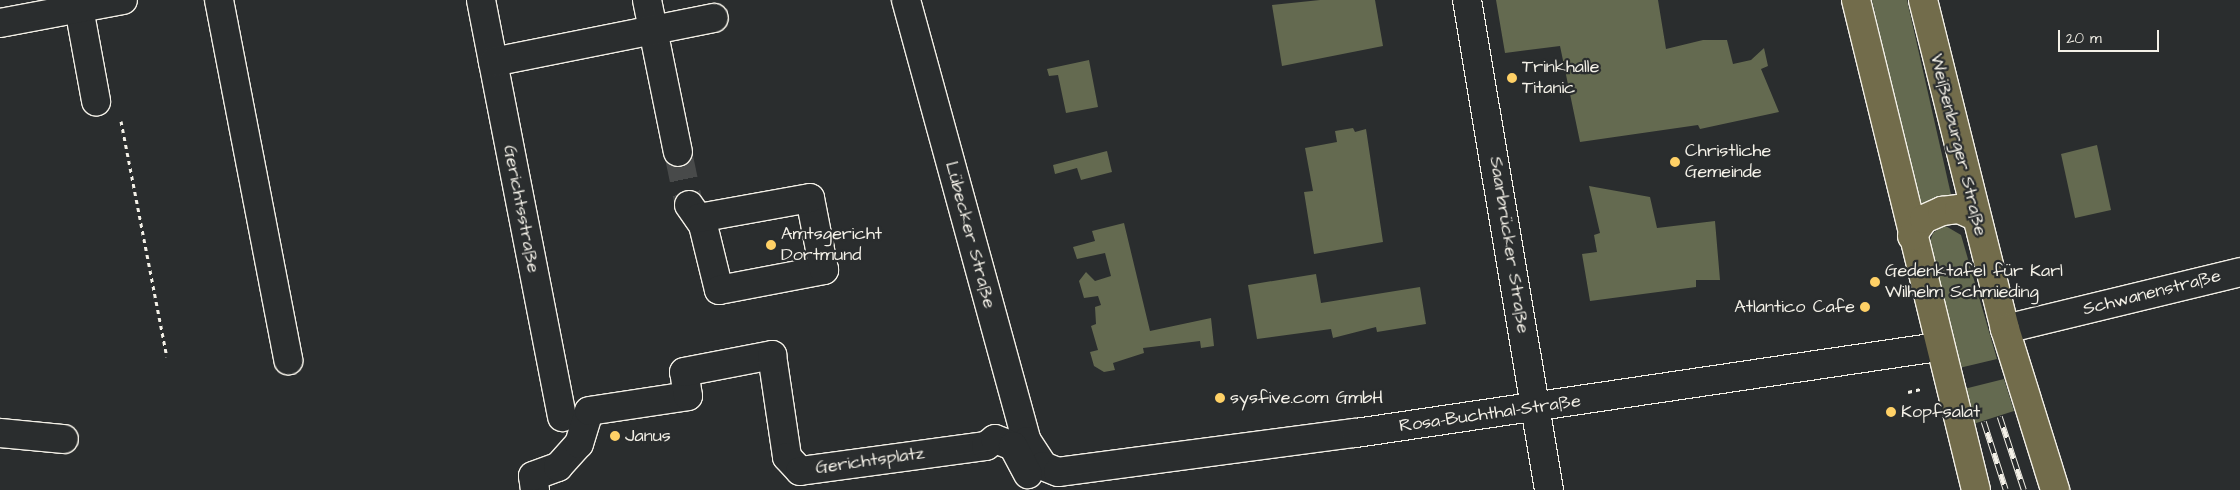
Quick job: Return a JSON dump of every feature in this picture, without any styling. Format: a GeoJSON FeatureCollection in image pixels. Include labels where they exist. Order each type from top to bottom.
{"type":"FeatureCollection","features":[{"type":"Feature","properties":{"kind":"main road"},"geometry":{"type":"LineString","coordinates":[[1856,0],[1938,347],[1976,490]]}},
{"type":"Feature","properties":{"kind":"main road","name":"Weißenburger Straße"},"geometry":{"type":"LineString","coordinates":[[1923,0],[1975,216],[2005,329],[2055,490]]}},
{"type":"Feature","properties":{"kind":"main road"},"geometry":{"type":"LineString","coordinates":[[1912,236],[1924,219],[1942,211],[1959,209],[1975,216]]}},
{"type":"Feature","properties":{"kind":"street"},"geometry":{"type":"LineString","coordinates":[[0,23],[123,0]]}},
{"type":"Feature","properties":{"kind":"street"},"geometry":{"type":"LineString","coordinates":[[219,0],[288,360]]}},
{"type":"Feature","properties":{"kind":"street","name":"Gerichtsstraße"},"geometry":{"type":"LineString","coordinates":[[482,0],[562,417]]}},
{"type":"Feature","properties":{"kind":"street"},"geometry":{"type":"LineString","coordinates":[[647,0],[678,152]]}},
{"type":"Feature","properties":{"kind":"street","name":"Lübecker Straße"},"geometry":{"type":"LineString","coordinates":[[906,0],[1027,441],[1043,466]]}},
{"type":"Feature","properties":{"kind":"street","name":"Saarbrücker Straße"},"geometry":{"type":"LineString","coordinates":[[1467,0],[1549,490]]}},
{"type":"Feature","properties":{"kind":"street"},"geometry":{"type":"LineString","coordinates":[[79,8],[108,107]]}},
{"type":"Feature","properties":{"kind":"street"},"geometry":{"type":"LineString","coordinates":[[493,62],[714,18]]}},
{"type":"Feature","properties":{"kind":"street"},"geometry":{"type":"LineString","coordinates":[[810,198],[824,270],[719,290],[694,211],[810,198]]}},
{"type":"Feature","properties":{"kind":"street","name":"Schwanenstraße"},"geometry":{"type":"LineString","coordinates":[[2005,329],[2240,272]]}},
{"type":"Feature","properties":{"kind":"street","name":"Rosa-Buchthal-Straße"},"geometry":{"type":"LineString","coordinates":[[1043,466],[1076,471],[1535,407],[1938,347]]}},
{"type":"Feature","properties":{"kind":"street","name":"Gerichtsplatz"},"geometry":{"type":"LineString","coordinates":[[535,490],[533,476],[558,467],[579,444],[588,411],[688,396],[684,372],[772,355],[787,457],[800,471],[986,446],[995,439],[1013,446],[1019,465],[1032,478],[1056,484],[1056,490]]}},
{"type":"Feature","properties":{"kind":"street"},"geometry":{"type":"LineString","coordinates":[[0,433],[64,439]]}},
{"type":"Feature","properties":{"kind":"path"},"geometry":{"type":"LineString","coordinates":[[108,107],[167,358]]}},
{"type":"Feature","properties":{"kind":"green space"},"geometry":{"type":"Polygon","coordinates":[[[1320,0],[1375,0],[1383,46],[1282,66],[1272,5],[1320,0]]]}},
{"type":"Feature","properties":{"kind":"green space"},"geometry":{"type":"Polygon","coordinates":[[[1496,0],[1658,0],[1666,49],[1703,40],[1727,40],[1733,64],[1751,60],[1764,48],[1768,66],[1761,69],[1779,112],[1700,129],[1698,125],[1580,142],[1560,46],[1505,53],[1496,0]]]}},
{"type":"Feature","properties":{"kind":"green space"},"geometry":{"type":"Polygon","coordinates":[[[1872,0],[1907,0],[1952,199],[1919,206],[1872,0]]]}},
{"type":"Feature","properties":{"kind":"green space"},"geometry":{"type":"Polygon","coordinates":[[[1089,60],[1098,107],[1066,113],[1058,75],[1049,76],[1047,69],[1089,60]]]}},
{"type":"Feature","properties":{"kind":"green space"},"geometry":{"type":"Polygon","coordinates":[[[1353,128],[1355,132],[1366,129],[1383,242],[1314,254],[1304,192],[1313,191],[1305,148],[1337,142],[1335,131],[1353,128]]]}},
{"type":"Feature","properties":{"kind":"green space"},"geometry":{"type":"Polygon","coordinates":[[[2097,145],[2111,210],[2075,218],[2061,154],[2097,145]]]}},
{"type":"Feature","properties":{"kind":"green space"},"geometry":{"type":"Polygon","coordinates":[[[1107,151],[1112,172],[1081,180],[1077,168],[1055,174],[1053,165],[1107,151]]]}},
{"type":"Feature","properties":{"kind":"green space"},"geometry":{"type":"Polygon","coordinates":[[[1589,186],[1650,197],[1657,228],[1715,221],[1720,280],[1696,280],[1696,287],[1590,301],[1582,254],[1597,252],[1594,235],[1600,233],[1589,186]]]}},
{"type":"Feature","properties":{"kind":"green space"},"geometry":{"type":"Polygon","coordinates":[[[1124,223],[1150,331],[1211,318],[1214,346],[1201,348],[1200,341],[1143,348],[1144,353],[1113,363],[1115,370],[1104,372],[1094,366],[1090,352],[1098,350],[1091,326],[1096,324],[1095,307],[1101,305],[1098,296],[1084,298],[1079,281],[1086,272],[1095,281],[1111,276],[1105,253],[1077,259],[1073,247],[1095,241],[1092,231],[1124,223]]]}},
{"type":"Feature","properties":{"kind":"green space"},"geometry":{"type":"Polygon","coordinates":[[[1944,225],[1961,235],[1997,359],[1955,369],[1928,247],[1933,233],[1944,225]]]}},
{"type":"Feature","properties":{"kind":"green space"},"geometry":{"type":"Polygon","coordinates":[[[1316,274],[1321,303],[1420,287],[1426,324],[1377,332],[1376,327],[1333,338],[1331,329],[1257,339],[1248,285],[1316,274]]]}},
{"type":"Feature","properties":{"kind":"green space"},"geometry":{"type":"Polygon","coordinates":[[[2004,379],[2014,411],[1970,425],[1960,390],[2004,379]]]}},
{"type":"Feature","properties":{"kind":"tunnel"},"geometry":{"type":"LineString","coordinates":[[678,152],[689,205]]}},
{"type":"Feature","properties":{"kind":"railway"},"geometry":{"type":"LineString","coordinates":[[2000,417],[2024,490]]}},
{"type":"Feature","properties":{"kind":"railway"},"geometry":{"type":"LineString","coordinates":[[1984,422],[2006,490]]}},
{"type":"Feature","properties":{"kind":"place","name":"Trinkhalle Titanic"},"geometry":{"type":"Point","coordinates":[1512,78]}},
{"type":"Feature","properties":{"kind":"place","name":"Christliche Gemeinde"},"geometry":{"type":"Point","coordinates":[1675,162]}},
{"type":"Feature","properties":{"kind":"place","name":"Amtsgericht Dortmund"},"geometry":{"type":"Point","coordinates":[771,245]}},
{"type":"Feature","properties":{"kind":"place","name":"Gedenktafel für Karl Wilhelm Schmieding"},"geometry":{"type":"Point","coordinates":[1875,282]}},
{"type":"Feature","properties":{"kind":"place","name":"Atlantico Cafe"},"geometry":{"type":"Point","coordinates":[1865,307]}},
{"type":"Feature","properties":{"kind":"place","name":"sysfive.com GmbH"},"geometry":{"type":"Point","coordinates":[1220,398]}},
{"type":"Feature","properties":{"kind":"place","name":"Kopfsalat"},"geometry":{"type":"Point","coordinates":[1891,412]}},
{"type":"Feature","properties":{"kind":"place","name":"Janus"},"geometry":{"type":"Point","coordinates":[615,436]}}]}
